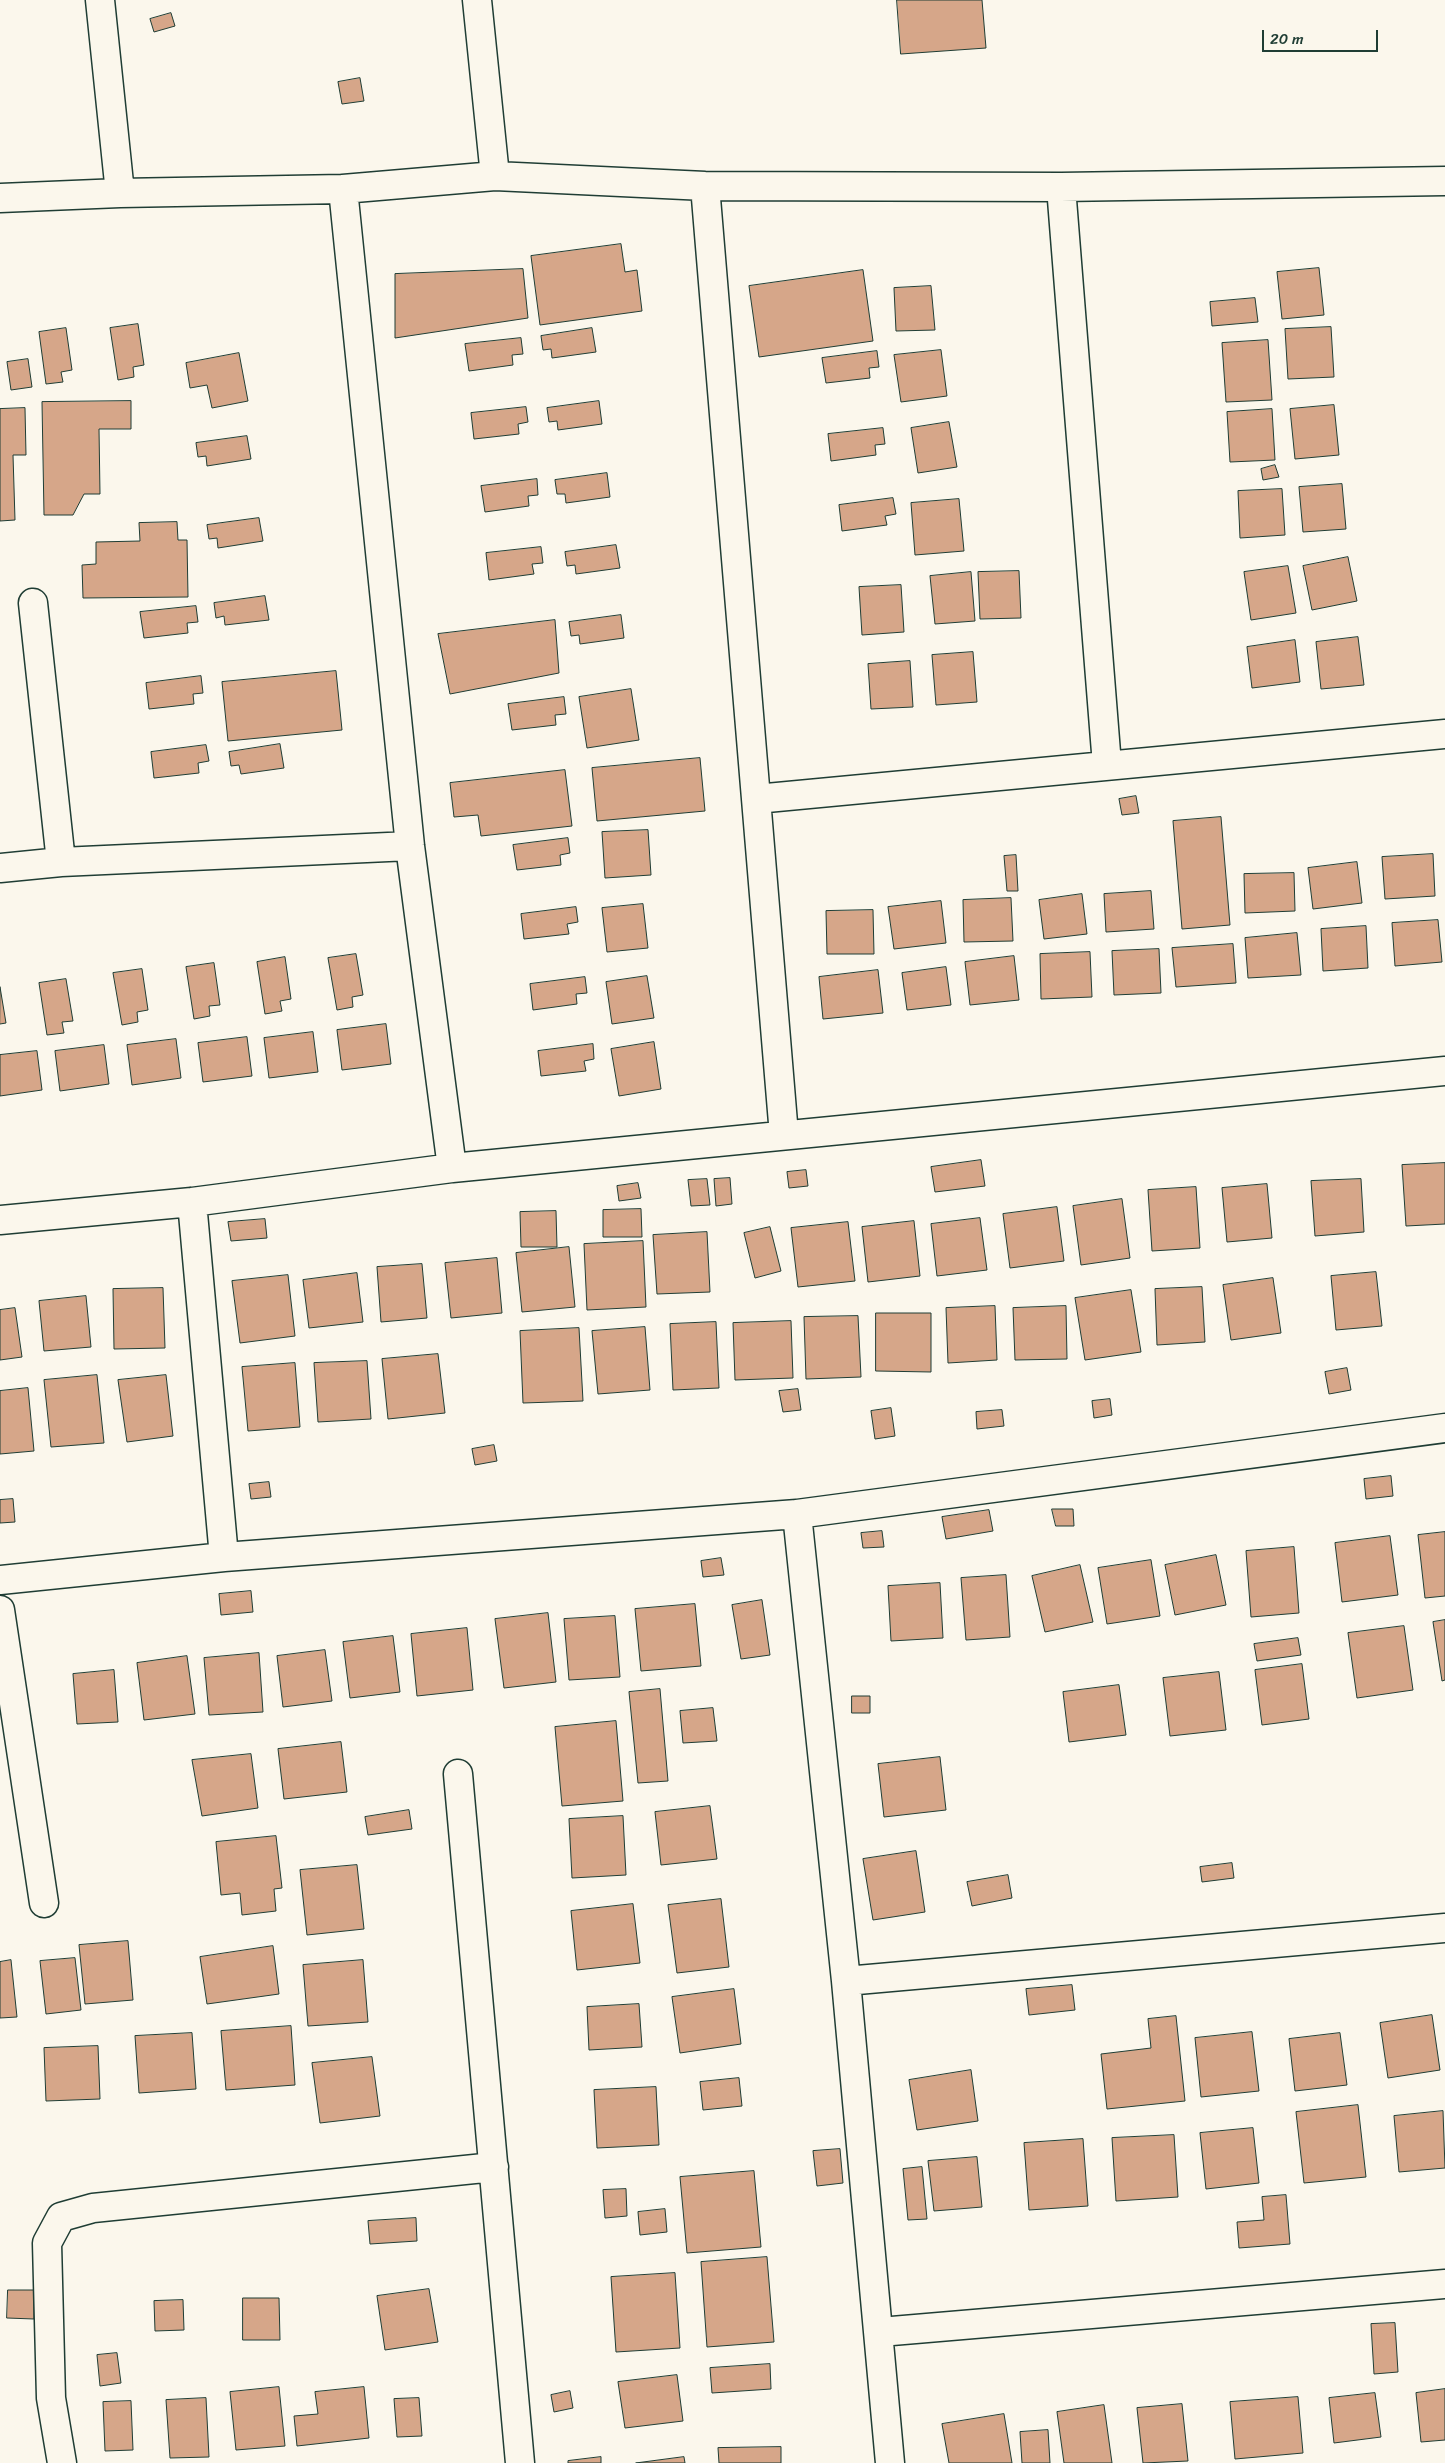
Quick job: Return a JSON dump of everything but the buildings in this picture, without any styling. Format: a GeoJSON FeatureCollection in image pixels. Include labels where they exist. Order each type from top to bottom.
{"type":"FeatureCollection","features":[{"type":"Feature","properties":{"kind":"street"},"geometry":{"type":"LineString","coordinates":[[100,0],[120,193]]}},
{"type":"Feature","properties":{"kind":"street"},"geometry":{"type":"LineString","coordinates":[[477,0],[495,176]]}},
{"type":"Feature","properties":{"kind":"street"},"geometry":{"type":"LineString","coordinates":[[0,198],[120,193],[343,188],[495,176],[705,186],[1061,187],[1445,181]]}},
{"type":"Feature","properties":{"kind":"street"},"geometry":{"type":"LineString","coordinates":[[705,186],[784,1135]]}},
{"type":"Feature","properties":{"kind":"street"},"geometry":{"type":"LineString","coordinates":[[1061,187],[1107,765]]}},
{"type":"Feature","properties":{"kind":"street"},"geometry":{"type":"LineString","coordinates":[[343,188],[410,846],[452,1168]]}},
{"type":"Feature","properties":{"kind":"street"},"geometry":{"type":"LineString","coordinates":[[33,603],[61,862]]}},
{"type":"Feature","properties":{"kind":"street"},"geometry":{"type":"LineString","coordinates":[[756,799],[1445,734]]}},
{"type":"Feature","properties":{"kind":"street"},"geometry":{"type":"LineString","coordinates":[[0,868],[61,862],[410,846]]}},
{"type":"Feature","properties":{"kind":"street"},"geometry":{"type":"LineString","coordinates":[[0,1220],[192,1202],[452,1168],[1445,1071]]}},
{"type":"Feature","properties":{"kind":"street"},"geometry":{"type":"LineString","coordinates":[[192,1202],[224,1557]]}},
{"type":"Feature","properties":{"kind":"street"},"geometry":{"type":"LineString","coordinates":[[0,1580],[224,1557],[797,1514],[1445,1428]]}},
{"type":"Feature","properties":{"kind":"street"},"geometry":{"type":"LineString","coordinates":[[797,1514],[846,1980],[880,2332],[890,2463]]}},
{"type":"Feature","properties":{"kind":"street"},"geometry":{"type":"LineString","coordinates":[[0,1610],[44,1903]]}},
{"type":"Feature","properties":{"kind":"street"},"geometry":{"type":"LineString","coordinates":[[458,1774],[520,2463]]}},
{"type":"Feature","properties":{"kind":"street"},"geometry":{"type":"LineString","coordinates":[[846,1980],[1445,1928]]}},
{"type":"Feature","properties":{"kind":"street"},"geometry":{"type":"LineString","coordinates":[[62,2463],[51,2398],[47,2243],[61,2217],[93,2208],[494,2168]]}},
{"type":"Feature","properties":{"kind":"street"},"geometry":{"type":"LineString","coordinates":[[880,2332],[1445,2284]]}}]}
